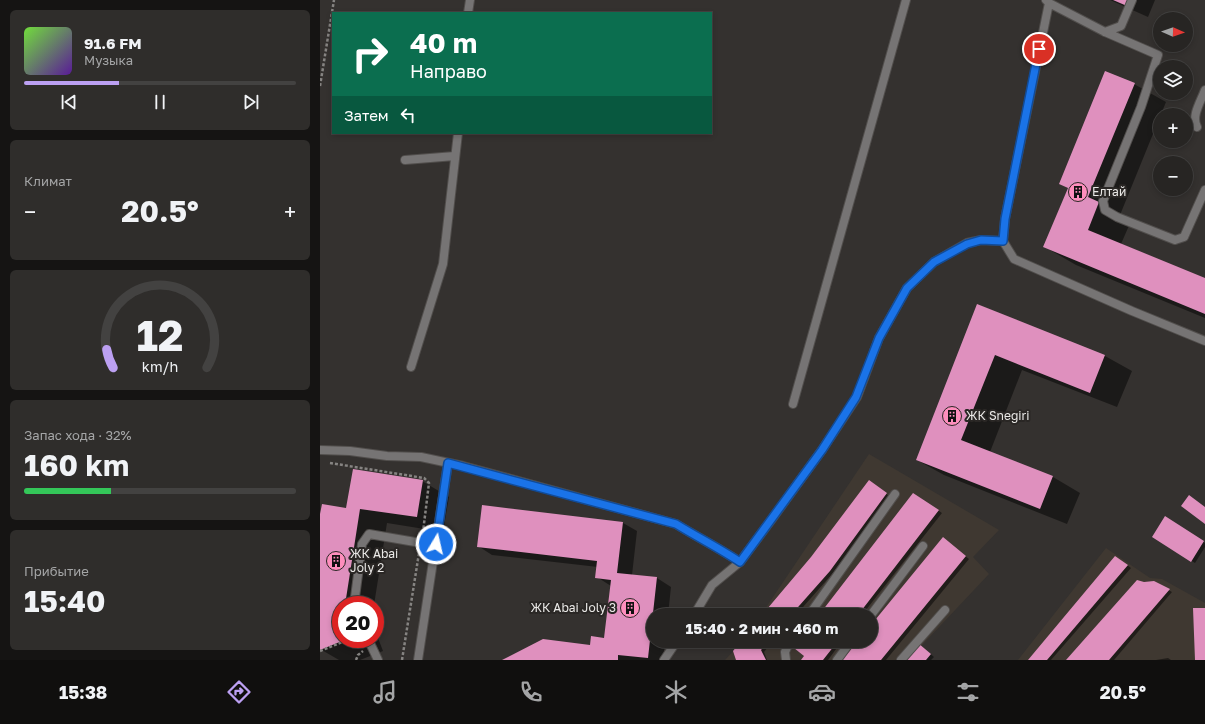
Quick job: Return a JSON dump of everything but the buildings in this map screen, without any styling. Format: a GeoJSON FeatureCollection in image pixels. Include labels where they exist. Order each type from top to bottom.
{"type":"FeatureCollection","features":[{"type":"Feature","properties":{"kind":"lane"},"geometry":{"type":"LineString","coordinates":[[468,12],[470,0]]}},
{"type":"Feature","properties":{"kind":"lane"},"geometry":{"type":"LineString","coordinates":[[793,404],[906,0]]}},
{"type":"Feature","properties":{"kind":"lane"},"geometry":{"type":"LineString","coordinates":[[1105,32],[1121,26],[1132,0]]}},
{"type":"Feature","properties":{"kind":"lane"},"geometry":{"type":"LineString","coordinates":[[1205,190],[1184,237],[1175,240],[1117,217],[1105,210],[1103,201],[1141,107],[1158,55],[1105,32],[1047,2],[1007,212],[1003,241],[1014,259],[1132,311],[1205,341]]}},
{"type":"Feature","properties":{"kind":"lane"},"geometry":{"type":"LineString","coordinates":[[1197,127],[1194,122],[1195,117],[1205,90]]}},
{"type":"Feature","properties":{"kind":"lane"},"geometry":{"type":"LineString","coordinates":[[411,367],[443,264],[458,134]]}},
{"type":"Feature","properties":{"kind":"lane"},"geometry":{"type":"LineString","coordinates":[[405,160],[455,156]]}},
{"type":"Feature","properties":{"kind":"lane"},"geometry":{"type":"LineString","coordinates":[[698,608],[712,585],[740,562],[822,450],[856,397],[879,338],[907,288],[934,262],[967,244],[981,240],[1003,241]]}},
{"type":"Feature","properties":{"kind":"lane"},"geometry":{"type":"LineString","coordinates":[[320,450],[421,458],[448,463],[676,524],[740,562]]}},
{"type":"Feature","properties":{"kind":"lane"},"geometry":{"type":"LineString","coordinates":[[418,660],[448,463]]}},
{"type":"Feature","properties":{"kind":"lane"},"geometry":{"type":"LineString","coordinates":[[814,608],[895,494]]}},
{"type":"Feature","properties":{"kind":"lane"},"geometry":{"type":"LineString","coordinates":[[355,596],[362,544],[369,534],[421,543],[436,544]]}},
{"type":"Feature","properties":{"kind":"lane"},"geometry":{"type":"LineString","coordinates":[[876,608],[923,546]]}},
{"type":"Feature","properties":{"kind":"lane"},"geometry":{"type":"LineString","coordinates":[[901,660],[945,610]]}},
{"type":"Feature","properties":{"kind":"lane"},"geometry":{"type":"LineString","coordinates":[[372,648],[378,660]]}},
{"type":"Feature","properties":{"kind":"lane"},"geometry":{"type":"LineString","coordinates":[[664,660],[672,648]]}},
{"type":"Feature","properties":{"kind":"lane"},"geometry":{"type":"LineString","coordinates":[[786,660],[785,652],[787,648]]}},
{"type":"Feature","properties":{"kind":"lane"},"geometry":{"type":"LineString","coordinates":[[837,660],[846,648]]}},
{"type":"Feature","properties":{"kind":"path"},"geometry":{"type":"LineString","coordinates":[[320,86],[321,71],[334,0]]}},
{"type":"Feature","properties":{"kind":"path"},"geometry":{"type":"LineString","coordinates":[[327,463],[424,478],[429,483],[402,660]]}},
{"type":"Feature","properties":{"kind":"path"},"geometry":{"type":"LineString","coordinates":[[320,651],[332,646]]}},
{"type":"Feature","properties":{"kind":"shaded area"},"geometry":{"type":"Polygon","coordinates":[[[869,454],[999,530],[973,557],[989,574],[908,660],[725,660],[736,648],[878,648],[878,608],[766,608],[869,454]]]}},
{"type":"Feature","properties":{"kind":"shaded area"},"geometry":{"type":"Polygon","coordinates":[[[1106,548],[1150,578],[1162,579],[1205,603],[1205,660],[1018,660],[1106,548]]]}},
{"type":"Feature","properties":{"kind":"place","name":"Елтай"},"geometry":{"type":"Point","coordinates":[1078,192]}},
{"type":"Feature","properties":{"kind":"place","name":"ЖК Snegiri"},"geometry":{"type":"Point","coordinates":[952,416]}},
{"type":"Feature","properties":{"kind":"place","name":"ЖК Abai Joly 2"},"geometry":{"type":"Point","coordinates":[336,561]}},
{"type":"Feature","properties":{"kind":"place","name":"ЖК Abai Joly 3"},"geometry":{"type":"Point","coordinates":[630,608]}},
{"type":"Feature","properties":{"kind":"route"},"geometry":{"type":"LineString","coordinates":[[436,544],[448,463],[676,524],[740,562],[822,450],[856,397],[879,338],[907,288],[934,262],[967,244],[981,240],[1003,241],[1005,219],[1039,49]]}}]}
